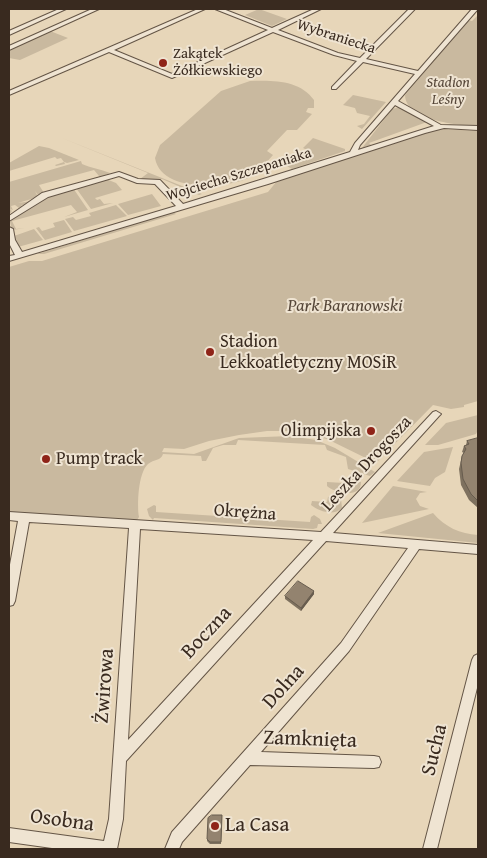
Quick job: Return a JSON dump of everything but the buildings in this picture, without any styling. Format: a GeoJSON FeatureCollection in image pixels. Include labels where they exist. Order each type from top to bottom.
{"type":"FeatureCollection","features":[{"type":"Feature","properties":{"kind":"street"},"geometry":{"type":"LineString","coordinates":[[9,33],[63,9]]}},
{"type":"Feature","properties":{"kind":"street"},"geometry":{"type":"LineString","coordinates":[[9,48],[96,9]]}},
{"type":"Feature","properties":{"kind":"street"},"geometry":{"type":"LineString","coordinates":[[9,93],[202,9]]}},
{"type":"Feature","properties":{"kind":"street","name":"Wybraniecka"},"geometry":{"type":"LineString","coordinates":[[218,9],[336,54],[420,73]]}},
{"type":"Feature","properties":{"kind":"street"},"geometry":{"type":"LineString","coordinates":[[107,49],[172,76],[318,9]]}},
{"type":"Feature","properties":{"kind":"street"},"geometry":{"type":"LineString","coordinates":[[334,88],[412,9]]}},
{"type":"Feature","properties":{"kind":"street"},"geometry":{"type":"LineString","coordinates":[[353,154],[357,144],[475,9]]}},
{"type":"Feature","properties":{"kind":"street"},"geometry":{"type":"LineString","coordinates":[[395,102],[439,126]]}},
{"type":"Feature","properties":{"kind":"street","name":"Wojciecha Szczepaniaka"},"geometry":{"type":"LineString","coordinates":[[9,259],[439,126],[478,128]]}},
{"type":"Feature","properties":{"kind":"street"},"geometry":{"type":"LineString","coordinates":[[9,219],[45,195],[119,174],[138,181],[157,182],[181,207]]}},
{"type":"Feature","properties":{"kind":"street"},"geometry":{"type":"LineString","coordinates":[[9,229],[11,240],[20,256]]}},
{"type":"Feature","properties":{"kind":"street","name":"Leszka Drogosza"},"geometry":{"type":"LineString","coordinates":[[323,536],[436,414]]}},
{"type":"Feature","properties":{"kind":"street","name":"Okrężna"},"geometry":{"type":"LineString","coordinates":[[9,516],[323,536],[478,550]]}},
{"type":"Feature","properties":{"kind":"street"},"geometry":{"type":"LineString","coordinates":[[9,602],[24,517]]}},
{"type":"Feature","properties":{"kind":"street","name":"Żwirowa"},"geometry":{"type":"LineString","coordinates":[[109,849],[116,819],[135,524]]}},
{"type":"Feature","properties":{"kind":"street","name":"Boczna"},"geometry":{"type":"LineString","coordinates":[[120,758],[323,536]]}},
{"type":"Feature","properties":{"kind":"street","name":"Dolna"},"geometry":{"type":"LineString","coordinates":[[172,849],[177,837],[345,647],[417,544]]}},
{"type":"Feature","properties":{"kind":"street","name":"Sucha"},"geometry":{"type":"LineString","coordinates":[[430,849],[478,660]]}},
{"type":"Feature","properties":{"kind":"street","name":"Zamknięta"},"geometry":{"type":"LineString","coordinates":[[246,758],[374,762]]}},
{"type":"Feature","properties":{"kind":"street","name":"Osobna"},"geometry":{"type":"LineString","coordinates":[[9,835],[109,849]]}},
{"type":"Feature","properties":{"kind":"green space"},"geometry":{"type":"Polygon","coordinates":[[[259,9],[287,19],[272,26],[245,15],[259,9]]]}},
{"type":"Feature","properties":{"kind":"green space","name":"Stadion Leśny"},"geometry":{"type":"Polygon","coordinates":[[[478,15],[478,127],[434,120],[414,111],[408,104],[405,95],[468,20],[472,21],[478,15]]]}},
{"type":"Feature","properties":{"kind":"green space"},"geometry":{"type":"Polygon","coordinates":[[[50,31],[68,38],[20,60],[9,58],[9,50],[50,31]]]}},
{"type":"Feature","properties":{"kind":"green space"},"geometry":{"type":"Polygon","coordinates":[[[250,81],[277,81],[294,85],[308,93],[314,100],[314,108],[308,108],[306,112],[312,114],[297,130],[287,130],[267,151],[273,155],[260,170],[251,177],[240,181],[227,184],[196,185],[182,183],[169,177],[160,169],[155,158],[160,145],[221,91],[250,81]]]}},
{"type":"Feature","properties":{"kind":"green space"},"geometry":{"type":"Polygon","coordinates":[[[353,95],[386,102],[362,129],[357,126],[364,124],[370,116],[357,113],[355,108],[343,105],[353,95]]]}},
{"type":"Feature","properties":{"kind":"green space"},"geometry":{"type":"Polygon","coordinates":[[[400,107],[427,122],[369,143],[371,145],[362,148],[392,109],[400,107]]]}},
{"type":"Feature","properties":{"kind":"green space","name":"Park Baranowski"},"geometry":{"type":"Polygon","coordinates":[[[443,129],[478,131],[478,401],[464,405],[464,407],[451,409],[433,405],[376,463],[327,439],[292,431],[267,431],[239,435],[209,441],[184,449],[164,448],[162,452],[194,454],[239,438],[290,436],[316,440],[335,448],[375,472],[370,476],[348,469],[346,457],[327,450],[325,445],[238,440],[236,445],[223,445],[213,448],[206,461],[202,461],[201,456],[163,454],[161,458],[150,462],[142,474],[140,482],[138,497],[139,517],[137,520],[9,512],[9,267],[29,261],[42,261],[268,192],[277,181],[427,132],[443,129]]]}},
{"type":"Feature","properties":{"kind":"green space"},"geometry":{"type":"Polygon","coordinates":[[[62,138],[202,194],[199,195],[162,179],[140,179],[148,173],[62,138]]]}},
{"type":"Feature","properties":{"kind":"green space"},"geometry":{"type":"Polygon","coordinates":[[[313,138],[345,149],[345,151],[292,169],[285,165],[292,158],[298,159],[307,150],[303,148],[313,138]]]}},
{"type":"Feature","properties":{"kind":"green space"},"geometry":{"type":"Polygon","coordinates":[[[39,146],[79,160],[67,163],[61,158],[57,159],[55,157],[9,171],[9,163],[39,146]]]}},
{"type":"Feature","properties":{"kind":"green space"},"geometry":{"type":"Polygon","coordinates":[[[81,161],[82,164],[110,173],[98,178],[99,176],[94,170],[39,185],[44,193],[38,195],[35,191],[38,197],[18,203],[32,201],[21,205],[23,206],[19,208],[15,205],[11,206],[13,210],[10,209],[12,211],[9,215],[9,182],[81,161]]]}},
{"type":"Feature","properties":{"kind":"green space"},"geometry":{"type":"Polygon","coordinates":[[[64,162],[65,164],[55,165],[64,162]]]}},
{"type":"Feature","properties":{"kind":"green space"},"geometry":{"type":"Polygon","coordinates":[[[106,179],[116,183],[122,190],[95,198],[97,200],[100,199],[104,204],[113,203],[91,209],[76,188],[106,179]]]}},
{"type":"Feature","properties":{"kind":"green space"},"geometry":{"type":"Polygon","coordinates":[[[73,188],[88,210],[64,217],[77,212],[71,205],[12,221],[16,229],[25,228],[12,230],[10,222],[12,217],[48,195],[73,188]]]}},
{"type":"Feature","properties":{"kind":"green space"},"geometry":{"type":"Polygon","coordinates":[[[152,194],[161,206],[128,215],[118,204],[152,194]]]}},
{"type":"Feature","properties":{"kind":"green space"},"geometry":{"type":"Polygon","coordinates":[[[116,205],[127,216],[74,231],[65,219],[73,217],[76,220],[91,216],[89,213],[116,205]]]}},
{"type":"Feature","properties":{"kind":"green space"},"geometry":{"type":"Polygon","coordinates":[[[173,212],[176,214],[44,254],[37,254],[173,212]]]}},
{"type":"Feature","properties":{"kind":"green space"},"geometry":{"type":"Polygon","coordinates":[[[64,220],[72,232],[45,240],[36,228],[39,227],[42,231],[55,227],[53,223],[64,220]]]}},
{"type":"Feature","properties":{"kind":"green space"},"geometry":{"type":"Polygon","coordinates":[[[34,229],[43,240],[18,247],[14,236],[34,229]]]}},
{"type":"Feature","properties":{"kind":"green space"},"geometry":{"type":"Polygon","coordinates":[[[478,415],[478,430],[476,434],[438,445],[425,445],[446,423],[478,415]]]}},
{"type":"Feature","properties":{"kind":"green space"},"geometry":{"type":"Polygon","coordinates":[[[453,447],[445,472],[435,478],[430,486],[397,481],[424,452],[453,447]]]}},
{"type":"Feature","properties":{"kind":"green space"},"geometry":{"type":"Polygon","coordinates":[[[349,477],[361,482],[360,488],[357,491],[352,493],[340,492],[327,486],[327,482],[344,483],[344,479],[349,477]]]}},
{"type":"Feature","properties":{"kind":"green space"},"geometry":{"type":"Polygon","coordinates":[[[393,486],[427,492],[420,493],[416,499],[420,506],[429,509],[362,523],[393,486]]]}},
{"type":"Feature","properties":{"kind":"green space"},"geometry":{"type":"Polygon","coordinates":[[[332,496],[341,499],[342,508],[335,512],[319,510],[311,505],[312,501],[327,502],[328,497],[332,496]]]}},
{"type":"Feature","properties":{"kind":"green space"},"geometry":{"type":"Polygon","coordinates":[[[154,505],[156,506],[156,512],[310,522],[311,517],[314,515],[320,519],[322,524],[318,524],[317,528],[313,529],[154,518],[153,520],[149,516],[147,509],[154,505]]]}},
{"type":"Feature","properties":{"kind":"green space"},"geometry":{"type":"Polygon","coordinates":[[[433,513],[453,529],[478,535],[478,543],[378,533],[433,513]]]}},
{"type":"Feature","properties":{"kind":"place","name":"Zakątek Żółkiewskiego"},"geometry":{"type":"Point","coordinates":[163,63]}},
{"type":"Feature","properties":{"kind":"place","name":"Stadion Lekkoatletyczny MOSiR"},"geometry":{"type":"Point","coordinates":[210,352]}},
{"type":"Feature","properties":{"kind":"place","name":"Olimpijska"},"geometry":{"type":"Point","coordinates":[371,431]}},
{"type":"Feature","properties":{"kind":"place","name":"Pump track"},"geometry":{"type":"Point","coordinates":[46,459]}},
{"type":"Feature","properties":{"kind":"place","name":"La Casa"},"geometry":{"type":"Point","coordinates":[215,826]}}]}
